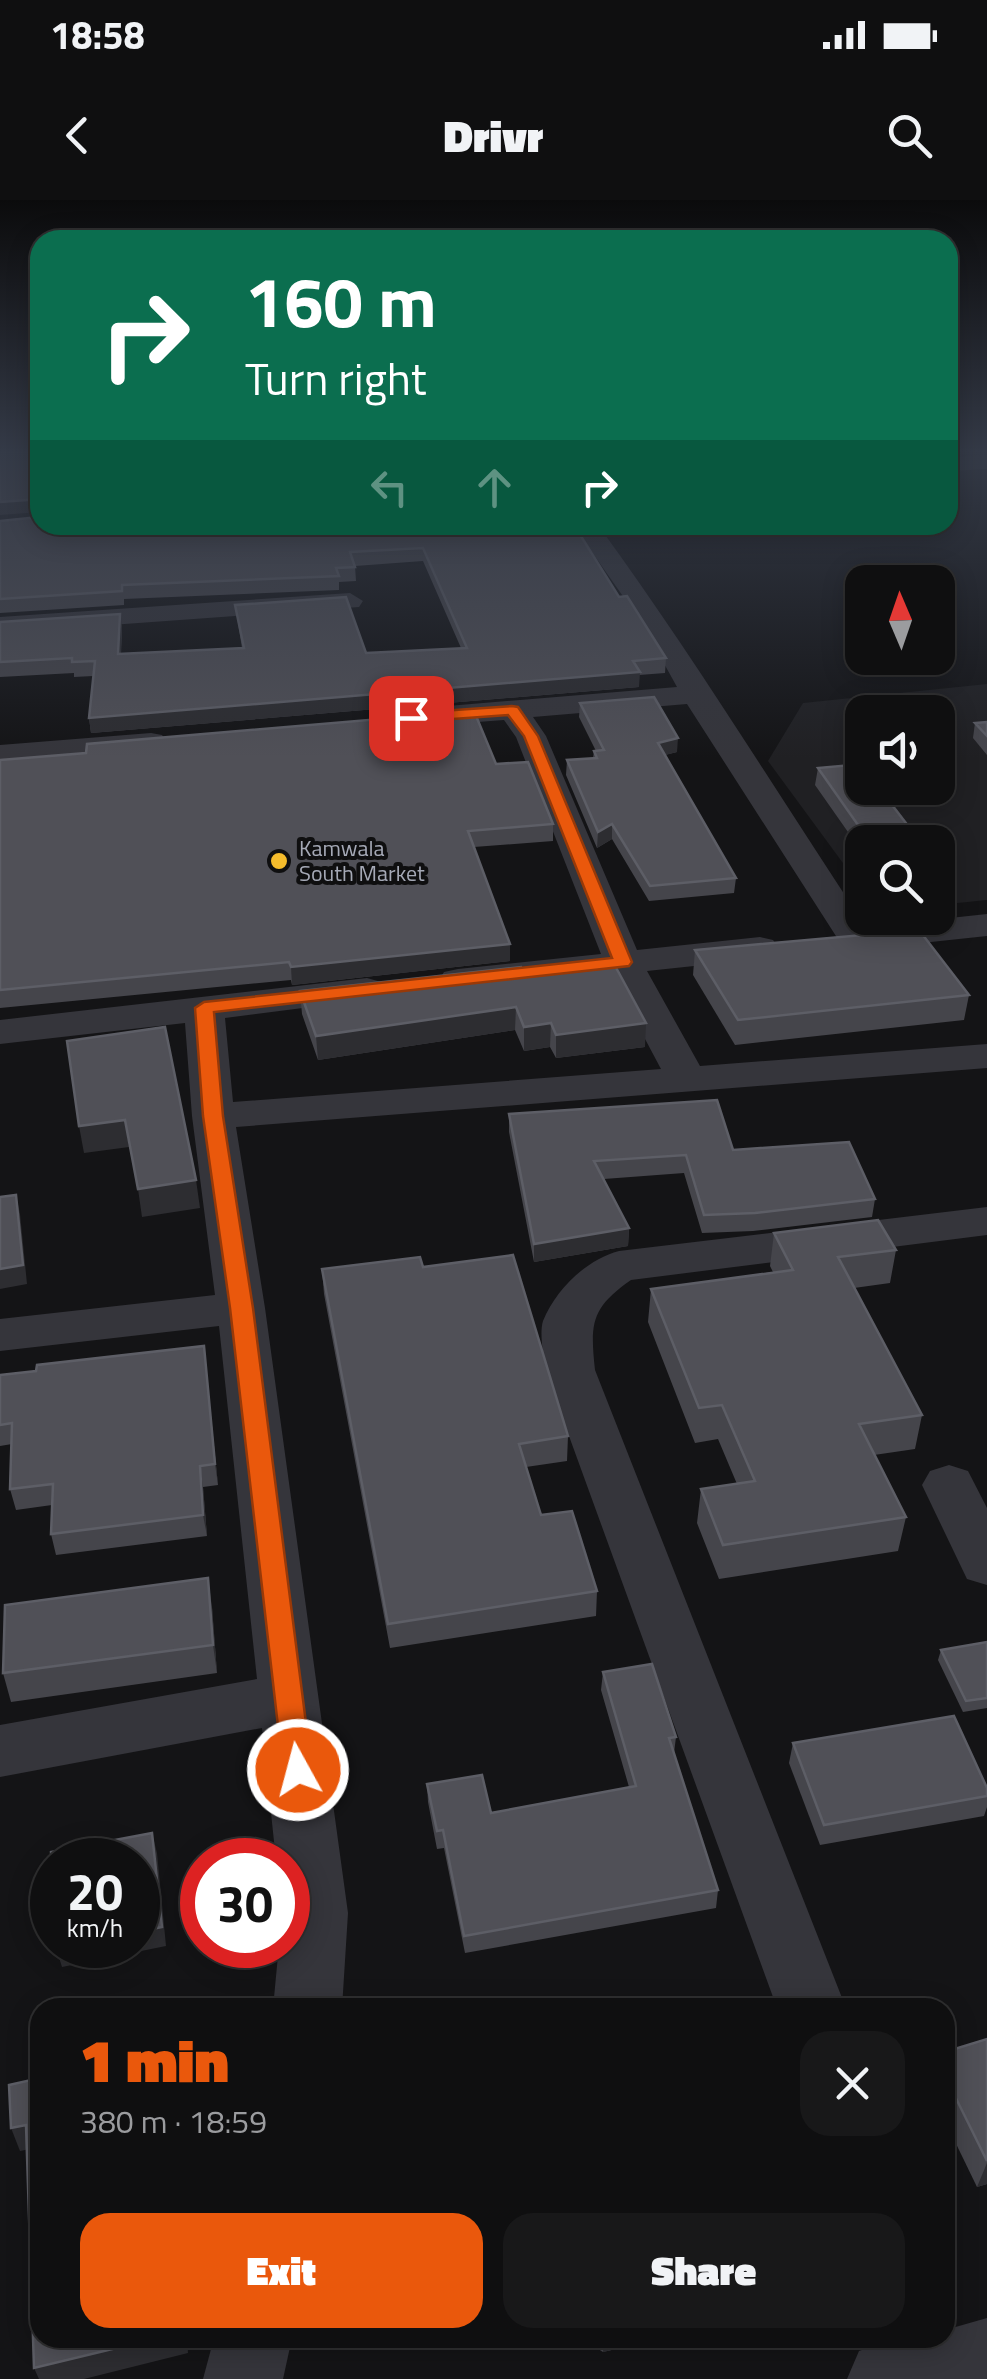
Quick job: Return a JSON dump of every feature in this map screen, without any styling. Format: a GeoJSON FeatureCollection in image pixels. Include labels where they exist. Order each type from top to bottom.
{"type":"FeatureCollection","features":[{"type":"Feature","properties":{"kind":"street"},"geometry":{"type":"LineString","coordinates":[[606,555],[654,621],[696,694],[856,939]]}},
{"type":"Feature","properties":{"kind":"street"},"geometry":{"type":"LineString","coordinates":[[0,625],[350,601]]}},
{"type":"Feature","properties":{"kind":"street"},"geometry":{"type":"LineString","coordinates":[[378,720],[696,694]]}},
{"type":"Feature","properties":{"kind":"street"},"geometry":{"type":"LineString","coordinates":[[512,710],[531,736],[623,962],[686,1078]]}},
{"type":"Feature","properties":{"kind":"street"},"geometry":{"type":"LineString","coordinates":[[0,754],[189,738]]}},
{"type":"Feature","properties":{"kind":"street"},"geometry":{"type":"LineString","coordinates":[[0,1032],[623,962],[987,926]]}},
{"type":"Feature","properties":{"kind":"street"},"geometry":{"type":"LineString","coordinates":[[204,1008],[213,1116],[241,1308],[316,1913],[308,1998]]}},
{"type":"Feature","properties":{"kind":"street"},"geometry":{"type":"LineString","coordinates":[[213,1116],[987,1056]]}},
{"type":"Feature","properties":{"kind":"street"},"geometry":{"type":"LineString","coordinates":[[808,1998],[570,1370],[566,1324],[593,1284],[619,1266],[987,1221]]}},
{"type":"Feature","properties":{"kind":"street"},"geometry":{"type":"LineString","coordinates":[[0,1336],[241,1308]]}},
{"type":"Feature","properties":{"kind":"street"},"geometry":{"type":"LineString","coordinates":[[948,1485],[987,1564]]}},
{"type":"Feature","properties":{"kind":"street"},"geometry":{"type":"LineString","coordinates":[[0,1751],[288,1698]]}},
{"type":"Feature","properties":{"kind":"street"},"geometry":{"type":"LineString","coordinates":[[243,2379],[251,2348]]}},
{"type":"Feature","properties":{"kind":"shaded area"},"geometry":{"type":"Polygon","coordinates":[[[987,684],[987,900],[955,903],[955,825],[845,825],[845,866],[768,761],[803,703],[845,699],[845,805],[955,805],[955,695],[880,695],[987,684]]]}},
{"type":"Feature","properties":{"kind":"building"},"geometry":{"type":"Polygon","coordinates":[[[0,555],[351,555],[355,567],[336,568],[339,576],[122,585],[122,591],[0,599],[0,555]]]}},
{"type":"Feature","properties":{"kind":"building"},"geometry":{"type":"Polygon","coordinates":[[[426,555],[593,555],[619,597],[627,596],[666,658],[633,661],[640,672],[89,718],[95,661],[72,662],[72,658],[0,662],[0,622],[120,614],[118,654],[244,648],[235,605],[346,597],[366,653],[467,648],[426,555]]]}},
{"type":"Feature","properties":{"kind":"building"},"geometry":{"type":"Polygon","coordinates":[[[654,697],[678,738],[658,743],[736,878],[650,886],[612,824],[598,832],[567,760],[597,758],[594,751],[604,750],[580,703],[654,697]]]}},
{"type":"Feature","properties":{"kind":"building","name":"Kamwala South Market"},"geometry":{"type":"Polygon","coordinates":[[[474,711],[496,764],[528,762],[553,824],[468,831],[510,944],[291,967],[289,962],[0,990],[0,760],[86,753],[87,744],[474,711]]]}},
{"type":"Feature","properties":{"kind":"building"},"geometry":{"type":"Polygon","coordinates":[[[987,722],[987,736],[975,723],[987,722]]]}},
{"type":"Feature","properties":{"kind":"building"},"geometry":{"type":"Polygon","coordinates":[[[845,766],[845,805],[892,805],[907,825],[858,825],[818,768],[845,766]]]}},
{"type":"Feature","properties":{"kind":"building"},"geometry":{"type":"Polygon","coordinates":[[[863,935],[923,935],[969,995],[738,1020],[695,950],[863,935]]]}},
{"type":"Feature","properties":{"kind":"building"},"geometry":{"type":"Polygon","coordinates":[[[613,962],[646,1023],[556,1035],[551,1023],[524,1027],[516,1007],[316,1036],[300,991],[521,967],[523,973],[613,962]]]}},
{"type":"Feature","properties":{"kind":"building"},"geometry":{"type":"Polygon","coordinates":[[[165,1027],[196,1180],[138,1189],[125,1120],[79,1126],[67,1041],[165,1027]]]}},
{"type":"Feature","properties":{"kind":"building"},"geometry":{"type":"Polygon","coordinates":[[[717,1100],[733,1150],[849,1142],[875,1199],[704,1215],[686,1155],[594,1161],[629,1228],[534,1244],[509,1114],[717,1100]]]}},
{"type":"Feature","properties":{"kind":"building"},"geometry":{"type":"Polygon","coordinates":[[[16,1195],[23,1265],[0,1269],[0,1197],[16,1195]]]}},
{"type":"Feature","properties":{"kind":"building"},"geometry":{"type":"Polygon","coordinates":[[[878,1220],[896,1250],[838,1257],[922,1415],[859,1424],[906,1517],[723,1545],[701,1489],[755,1481],[722,1405],[699,1408],[651,1289],[793,1270],[774,1233],[878,1220]]]}},
{"type":"Feature","properties":{"kind":"building"},"geometry":{"type":"Polygon","coordinates":[[[513,1255],[568,1436],[519,1444],[541,1515],[572,1511],[597,1591],[388,1624],[322,1269],[420,1257],[423,1267],[513,1255]]]}},
{"type":"Feature","properties":{"kind":"building"},"geometry":{"type":"Polygon","coordinates":[[[204,1346],[215,1464],[200,1466],[203,1515],[51,1534],[53,1484],[10,1489],[12,1423],[0,1425],[0,1375],[36,1371],[37,1365],[204,1346]]]}},
{"type":"Feature","properties":{"kind":"building"},"geometry":{"type":"Polygon","coordinates":[[[208,1578],[213,1645],[3,1673],[5,1605],[208,1578]]]}},
{"type":"Feature","properties":{"kind":"building"},"geometry":{"type":"Polygon","coordinates":[[[987,1642],[987,1698],[966,1701],[941,1650],[987,1642]]]}},
{"type":"Feature","properties":{"kind":"building"},"geometry":{"type":"Polygon","coordinates":[[[652,1664],[676,1737],[669,1738],[718,1890],[464,1936],[443,1830],[437,1831],[427,1784],[482,1775],[491,1813],[636,1786],[603,1672],[652,1664]]]}},
{"type":"Feature","properties":{"kind":"building"},"geometry":{"type":"Polygon","coordinates":[[[954,1716],[987,1788],[987,1796],[824,1825],[793,1743],[954,1716]]]}},
{"type":"Feature","properties":{"kind":"building"},"geometry":{"type":"Polygon","coordinates":[[[152,1833],[153,1838],[125,1838],[152,1833]]]}},
{"type":"Feature","properties":{"kind":"building"},"geometry":{"type":"Polygon","coordinates":[[[987,2039],[987,2161],[955,2096],[955,2049],[987,2039]]]}},
{"type":"Feature","properties":{"kind":"building"},"geometry":{"type":"Polygon","coordinates":[[[30,2080],[30,2246],[26,2125],[11,2128],[9,2085],[30,2080]]]}},
{"type":"Feature","properties":{"kind":"building"},"geometry":{"type":"Polygon","coordinates":[[[33,2348],[117,2348],[34,2368],[33,2348]]]}},
{"type":"Feature","properties":{"kind":"place","name":"Kamwala South Market"},"geometry":{"type":"Point","coordinates":[279,861]}},
{"type":"Feature","properties":{"kind":"route"},"geometry":{"type":"LineString","coordinates":[[298,1770],[241,1308],[213,1116],[204,1008],[623,962],[531,736],[512,710],[411,718]]}}]}
